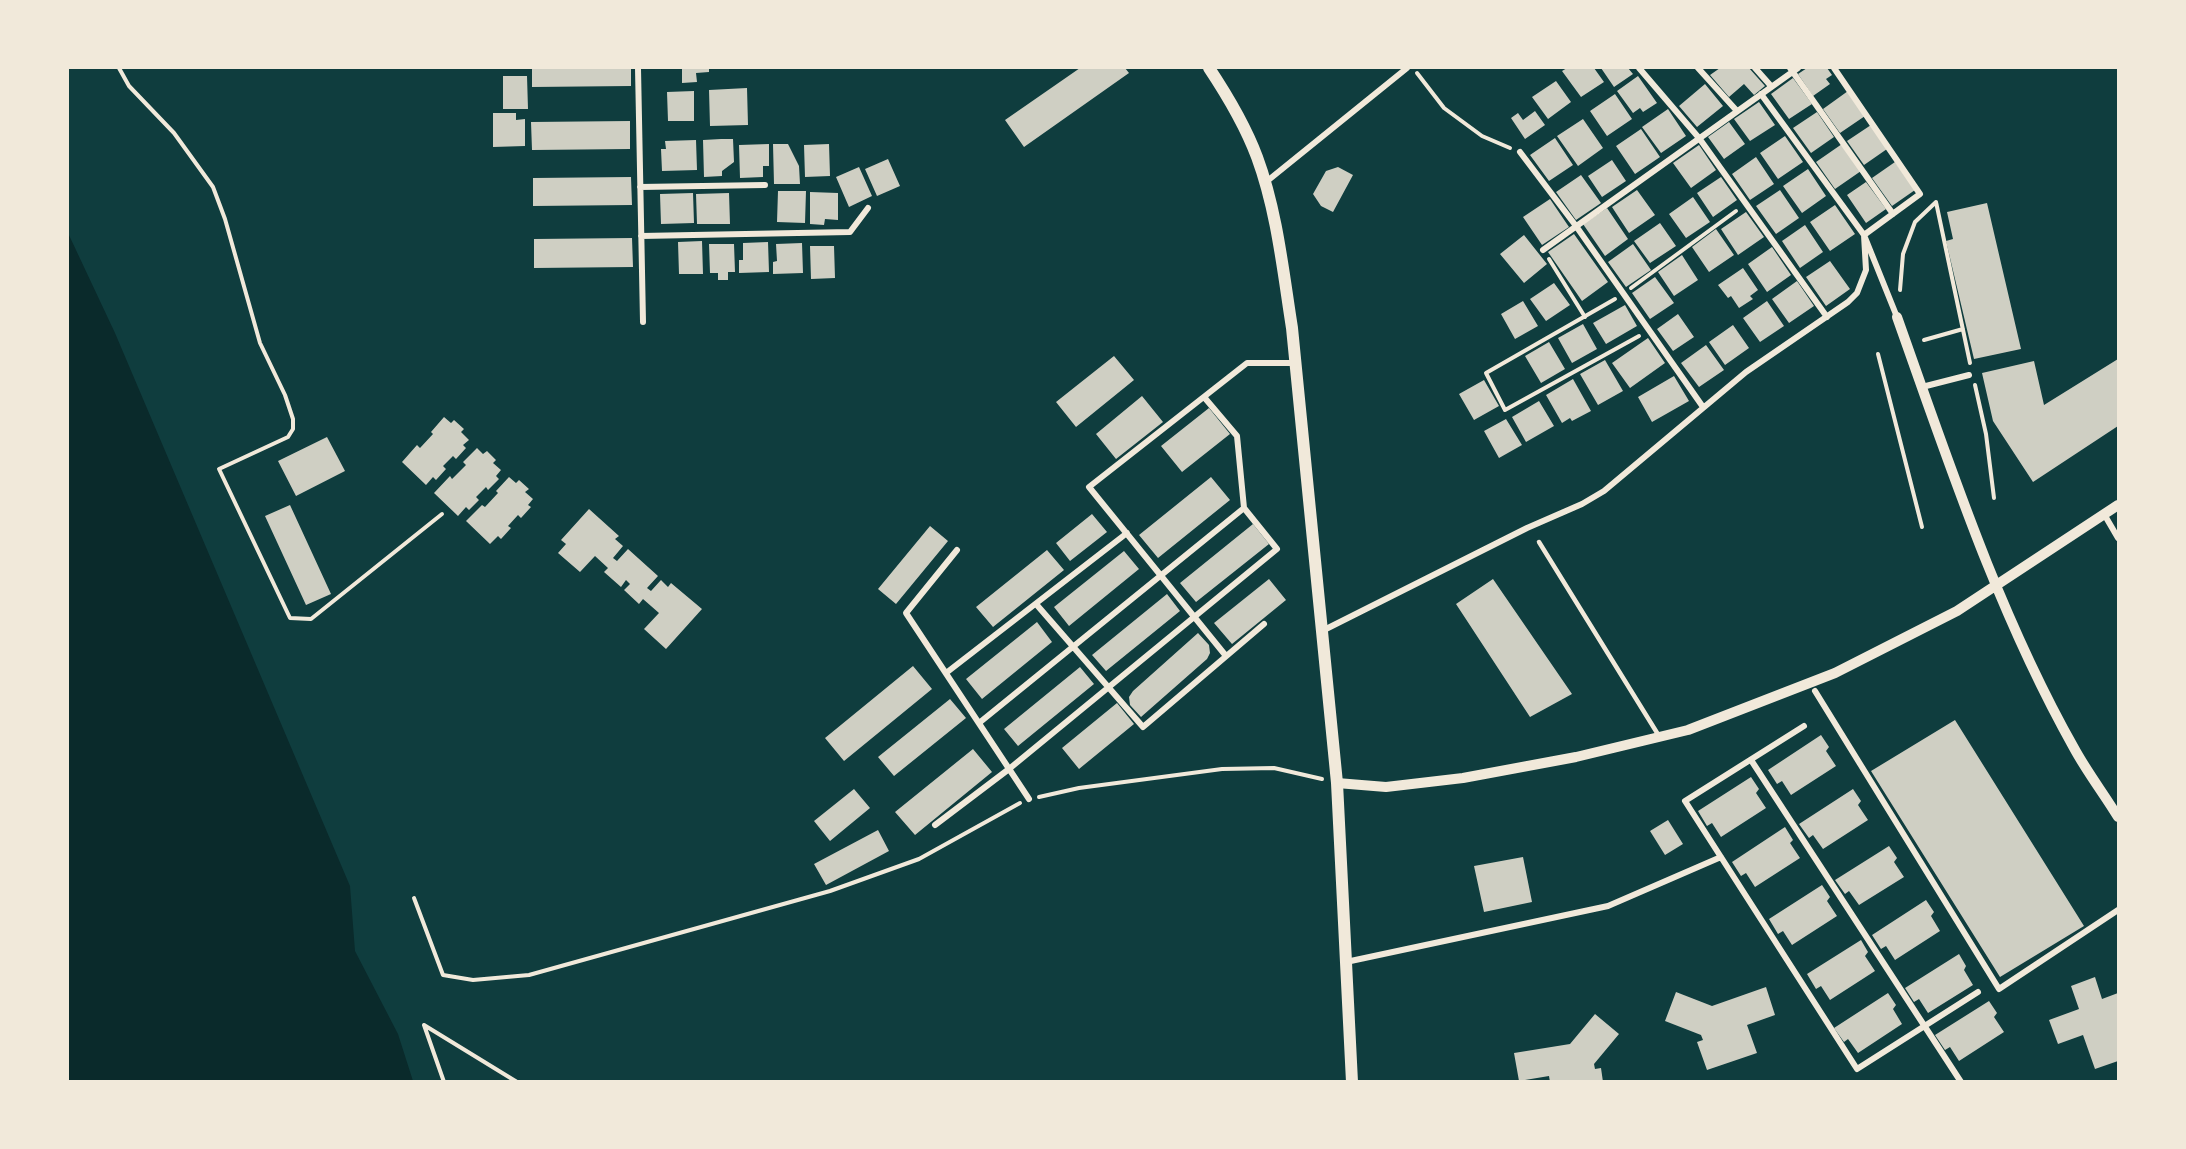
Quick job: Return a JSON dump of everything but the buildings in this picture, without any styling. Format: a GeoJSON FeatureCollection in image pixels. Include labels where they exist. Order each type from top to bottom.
{"type":"FeatureCollection","features":[{"type":"Feature","properties":{"kind":"main road"},"geometry":{"type":"LineString","coordinates":[[1209,68],[1227,96],[1256,155],[1266,182],[1281,256],[1295,363],[1337,783],[1352,1082]]}},
{"type":"Feature","properties":{"kind":"street"},"geometry":{"type":"LineString","coordinates":[[638,68],[643,322]]}},
{"type":"Feature","properties":{"kind":"street"},"geometry":{"type":"LineString","coordinates":[[1266,182],[1407,68]]}},
{"type":"Feature","properties":{"kind":"street"},"geometry":{"type":"LineString","coordinates":[[1639,68],[1699,138],[1827,317]]}},
{"type":"Feature","properties":{"kind":"street"},"geometry":{"type":"LineString","coordinates":[[1698,68],[1737,111]]}},
{"type":"Feature","properties":{"kind":"street"},"geometry":{"type":"LineString","coordinates":[[1755,68],[1771,86]]}},
{"type":"Feature","properties":{"kind":"street"},"geometry":{"type":"LineString","coordinates":[[1834,68],[1920,194],[1864,235]]}},
{"type":"Feature","properties":{"kind":"street"},"geometry":{"type":"LineString","coordinates":[[1543,250],[1793,69],[1893,214]]}},
{"type":"Feature","properties":{"kind":"street"},"geometry":{"type":"LineString","coordinates":[[1761,94],[1864,235],[1897,317],[1976,536],[2020,640],[2074,748],[2118,817]]}},
{"type":"Feature","properties":{"kind":"street"},"geometry":{"type":"LineString","coordinates":[[1520,152],[1576,226],[1703,407]]}},
{"type":"Feature","properties":{"kind":"street"},"geometry":{"type":"LineString","coordinates":[[640,188],[765,185]]}},
{"type":"Feature","properties":{"kind":"street"},"geometry":{"type":"LineString","coordinates":[[641,236],[850,232],[868,208]]}},
{"type":"Feature","properties":{"kind":"street"},"geometry":{"type":"LineString","coordinates":[[1322,632],[1604,491],[1746,372],[1827,317],[1857,293],[1866,270],[1864,235]]}},
{"type":"Feature","properties":{"kind":"street"},"geometry":{"type":"LineString","coordinates":[[1226,656],[1089,487],[1247,363],[1295,363]]}},
{"type":"Feature","properties":{"kind":"street"},"geometry":{"type":"LineString","coordinates":[[1922,387],[1971,375]]}},
{"type":"Feature","properties":{"kind":"street"},"geometry":{"type":"LineString","coordinates":[[935,825],[1010,769],[1277,549],[1244,508],[1237,436],[1204,397]]}},
{"type":"Feature","properties":{"kind":"street"},"geometry":{"type":"LineString","coordinates":[[1337,783],[1386,787],[1463,778],[1576,757],[1688,730],[1835,673],[1957,611],[2118,505]]}},
{"type":"Feature","properties":{"kind":"street"},"geometry":{"type":"LineString","coordinates":[[979,723],[1244,508]]}},
{"type":"Feature","properties":{"kind":"street"},"geometry":{"type":"LineString","coordinates":[[2104,514],[2118,538]]}},
{"type":"Feature","properties":{"kind":"street"},"geometry":{"type":"LineString","coordinates":[[946,673],[1127,533]]}},
{"type":"Feature","properties":{"kind":"street"},"geometry":{"type":"LineString","coordinates":[[957,550],[906,613],[1029,799]]}},
{"type":"Feature","properties":{"kind":"street"},"geometry":{"type":"LineString","coordinates":[[1036,603],[1143,727],[1264,624]]}},
{"type":"Feature","properties":{"kind":"street"},"geometry":{"type":"LineString","coordinates":[[1815,691],[1999,989],[2118,910]]}},
{"type":"Feature","properties":{"kind":"street"},"geometry":{"type":"LineString","coordinates":[[1804,726],[1685,801],[1857,1069],[1978,992]]}},
{"type":"Feature","properties":{"kind":"street"},"geometry":{"type":"LineString","coordinates":[[1751,760],[1961,1082]]}},
{"type":"Feature","properties":{"kind":"street"},"geometry":{"type":"LineString","coordinates":[[1346,962],[1608,906],[1721,857]]}},
{"type":"Feature","properties":{"kind":"lane"},"geometry":{"type":"LineString","coordinates":[[1539,542],[1660,737]]}},
{"type":"Feature","properties":{"kind":"path"},"geometry":{"type":"LineString","coordinates":[[119,68],[129,86],[174,133],[213,187],[225,219],[241,283],[260,343],[285,395],[293,419],[293,429],[288,437],[219,470],[290,618],[311,619],[442,514]]}},
{"type":"Feature","properties":{"kind":"path"},"geometry":{"type":"LineString","coordinates":[[1413,68],[1444,108],[1482,136],[1520,152]]}},
{"type":"Feature","properties":{"kind":"path"},"geometry":{"type":"LineString","coordinates":[[1900,297],[1903,254],[1916,222],[1936,202],[1971,364]]}},
{"type":"Feature","properties":{"kind":"path"},"geometry":{"type":"LineString","coordinates":[[1648,330],[1505,410],[1486,373],[1623,294],[1746,203]]}},
{"type":"Feature","properties":{"kind":"path"},"geometry":{"type":"LineString","coordinates":[[1543,250],[1585,317]]}},
{"type":"Feature","properties":{"kind":"path"},"geometry":{"type":"LineString","coordinates":[[1924,340],[1963,329]]}},
{"type":"Feature","properties":{"kind":"path"},"geometry":{"type":"LineString","coordinates":[[1878,354],[1922,527]]}},
{"type":"Feature","properties":{"kind":"path"},"geometry":{"type":"LineString","coordinates":[[1971,375],[1986,434],[1994,498]]}},
{"type":"Feature","properties":{"kind":"path"},"geometry":{"type":"LineString","coordinates":[[414,898],[443,975],[473,980],[529,975],[830,891],[919,859],[1029,799],[1079,788],[1222,769],[1274,768],[1337,783]]}},
{"type":"Feature","properties":{"kind":"path"},"geometry":{"type":"LineString","coordinates":[[444,1082],[424,1025],[517,1082]]}},
{"type":"Feature","properties":{"kind":"water"},"geometry":{"type":"Polygon","coordinates":[[[68,233],[115,333],[350,886],[355,951],[398,1034],[413,1081],[68,1081],[68,233]]]}}]}
